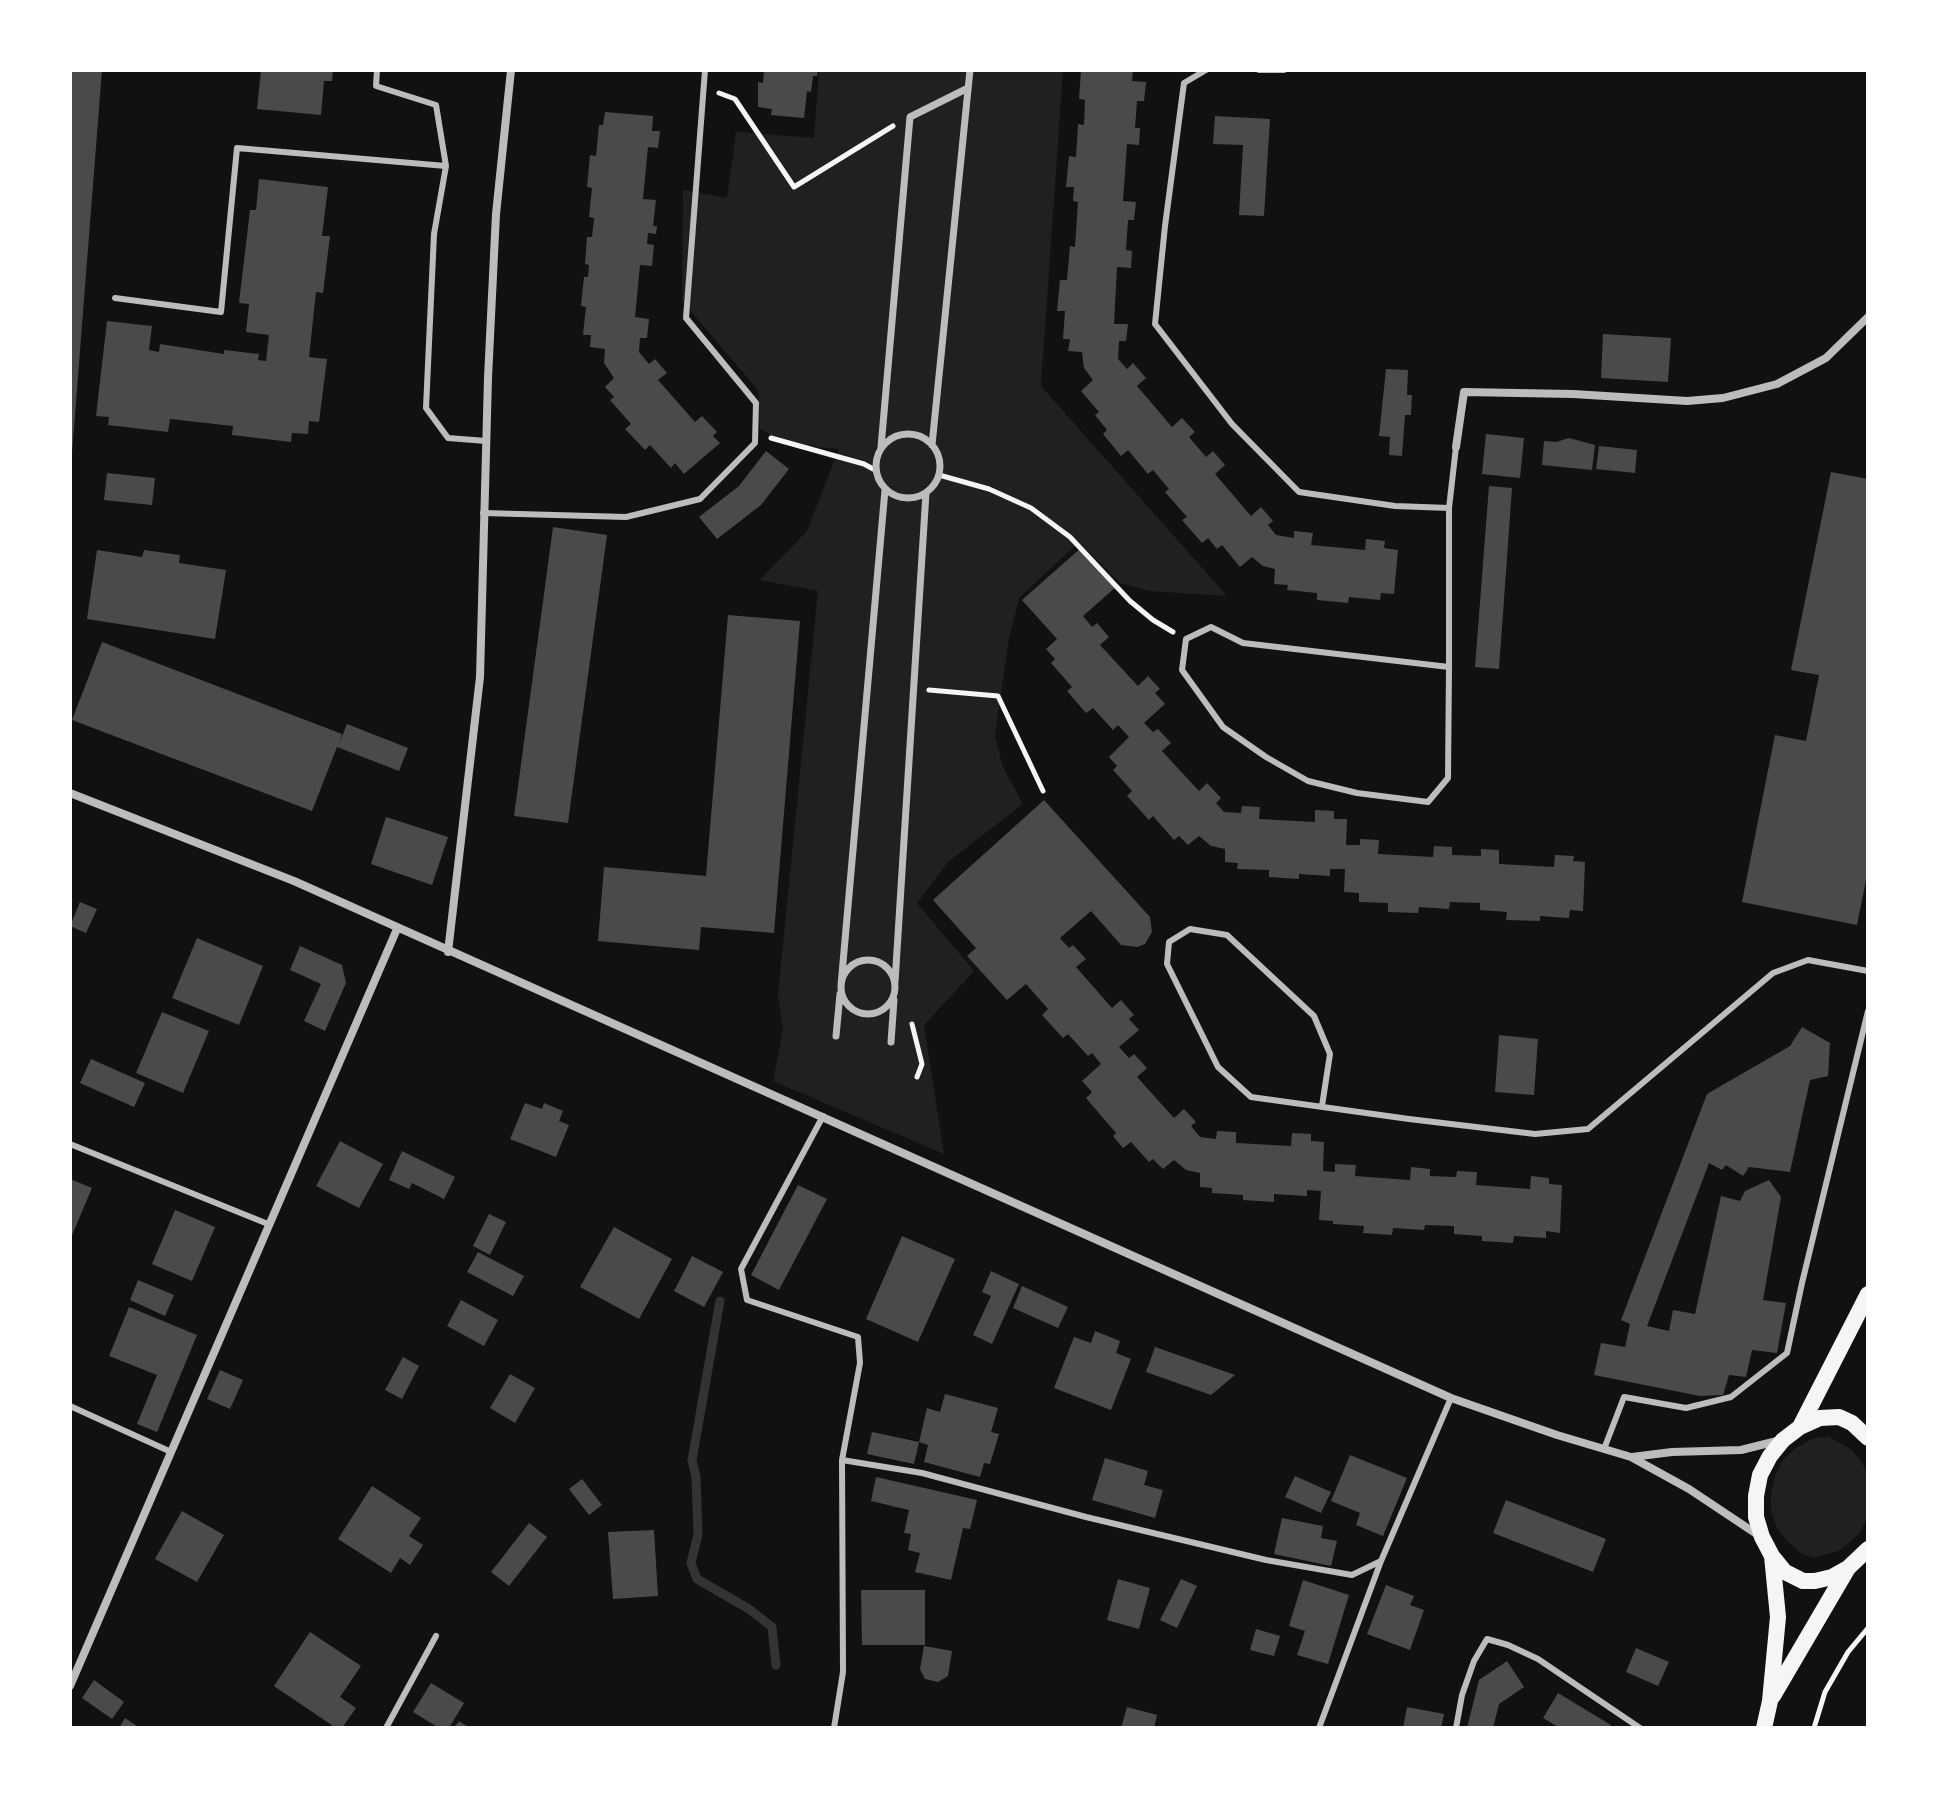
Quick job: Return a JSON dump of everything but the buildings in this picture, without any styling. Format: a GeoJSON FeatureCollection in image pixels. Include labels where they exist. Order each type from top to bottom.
{"type":"FeatureCollection","features":[{"type":"Feature","properties":{"kind":"main road"},"geometry":{"type":"LineString","coordinates":[[1800,1427],[1868,1294]]}},
{"type":"Feature","properties":{"kind":"main road"},"geometry":{"type":"LineString","coordinates":[[1868,1438],[1852,1423],[1839,1417],[1820,1418],[1800,1427],[1783,1440],[1770,1456],[1760,1475],[1756,1496],[1756,1517],[1772,1556],[1785,1572],[1803,1581],[1832,1577],[1848,1568],[1868,1549]]}},
{"type":"Feature","properties":{"kind":"main road"},"geometry":{"type":"LineString","coordinates":[[1764,1728],[1770,1701],[1778,1617],[1772,1556]]}},
{"type":"Feature","properties":{"kind":"main road"},"geometry":{"type":"LineString","coordinates":[[1770,1701],[1848,1568]]}},
{"type":"Feature","properties":{"kind":"street"},"geometry":{"type":"LineString","coordinates":[[448,952],[480,677],[483,513],[496,214],[511,70]]}},
{"type":"Feature","properties":{"kind":"street"},"geometry":{"type":"LineString","coordinates":[[891,1042],[926,493],[939,475],[940,464],[932,445],[970,70]]}},
{"type":"Feature","properties":{"kind":"street"},"geometry":{"type":"LineString","coordinates":[[836,1036],[885,490],[875,470],[881,447],[910,117],[968,88]]}},
{"type":"Feature","properties":{"kind":"street"},"geometry":{"type":"LineString","coordinates":[[1456,447],[1464,392],[1687,401],[1723,398],[1777,384],[1826,358],[1868,317]]}},
{"type":"Feature","properties":{"kind":"street"},"geometry":{"type":"LineString","coordinates":[[881,447],[890,439],[912,434],[932,445]]}},
{"type":"Feature","properties":{"kind":"street"},"geometry":{"type":"LineString","coordinates":[[885,490],[905,498],[926,493]]}},
{"type":"Feature","properties":{"kind":"street"},"geometry":{"type":"LineString","coordinates":[[70,793],[294,881],[1451,1398],[1631,1457],[1689,1489],[1762,1537]]}},
{"type":"Feature","properties":{"kind":"street"},"geometry":{"type":"LineString","coordinates":[[70,1686],[397,929]]}},
{"type":"Feature","properties":{"kind":"street"},"geometry":{"type":"LineString","coordinates":[[894,996],[887,1007],[867,1014],[848,1005],[840,985],[850,966],[859,960],[870,959],[889,968],[895,982]]}},
{"type":"Feature","properties":{"kind":"street"},"geometry":{"type":"LineString","coordinates":[[1631,1457],[1741,1450],[1783,1440]]}},
{"type":"Feature","properties":{"kind":"lane"},"geometry":{"type":"LineString","coordinates":[[377,70],[376,86],[436,105],[446,166],[434,234],[426,408],[448,438],[486,441]]}},
{"type":"Feature","properties":{"kind":"lane"},"geometry":{"type":"LineString","coordinates":[[483,513],[626,517],[700,499],[755,443],[756,403],[686,318],[705,70]]}},
{"type":"Feature","properties":{"kind":"lane"},"geometry":{"type":"LineString","coordinates":[[1206,70],[1184,83],[1155,324],[1232,424],[1299,492],[1395,506],[1449,508]]}},
{"type":"Feature","properties":{"kind":"lane"},"geometry":{"type":"LineString","coordinates":[[1259,70],[1284,70]]}},
{"type":"Feature","properties":{"kind":"lane"},"geometry":{"type":"LineString","coordinates":[[115,298],[221,312],[237,148],[446,166]]}},
{"type":"Feature","properties":{"kind":"lane"},"geometry":{"type":"LineString","coordinates":[[1449,667],[1243,643],[1211,627],[1186,639],[1182,670],[1223,727],[1308,781],[1357,793],[1428,802],[1448,778],[1449,667],[1449,508],[1456,447]]}},
{"type":"Feature","properties":{"kind":"lane"},"geometry":{"type":"LineString","coordinates":[[1322,1106],[1330,1054],[1314,1016],[1227,935],[1190,929],[1169,942],[1167,964],[1218,1067],[1251,1097],[1535,1134],[1588,1129],[1773,973],[1808,960],[1868,971]]}},
{"type":"Feature","properties":{"kind":"lane"},"geometry":{"type":"LineString","coordinates":[[1604,1450],[1624,1397],[1686,1408],[1731,1397],[1787,1353],[1868,1011]]}},
{"type":"Feature","properties":{"kind":"lane"},"geometry":{"type":"LineString","coordinates":[[823,1116],[741,1269],[747,1300],[858,1337],[860,1363],[842,1460],[843,1672],[834,1728]]}},
{"type":"Feature","properties":{"kind":"lane"},"geometry":{"type":"LineString","coordinates":[[70,1144],[268,1224]]}},
{"type":"Feature","properties":{"kind":"lane"},"geometry":{"type":"LineString","coordinates":[[1319,1728],[1381,1561],[1451,1398]]}},
{"type":"Feature","properties":{"kind":"lane"},"geometry":{"type":"LineString","coordinates":[[70,1406],[169,1451]]}},
{"type":"Feature","properties":{"kind":"lane"},"geometry":{"type":"LineString","coordinates":[[842,1460],[922,1473],[1086,1517],[1266,1560],[1352,1575],[1381,1561]]}},
{"type":"Feature","properties":{"kind":"lane"},"geometry":{"type":"LineString","coordinates":[[386,1728],[436,1636]]}},
{"type":"Feature","properties":{"kind":"lane"},"geometry":{"type":"LineString","coordinates":[[1456,1728],[1462,1695],[1474,1661],[1487,1639],[1538,1659],[1640,1728]]}},
{"type":"Feature","properties":{"kind":"path"},"geometry":{"type":"LineString","coordinates":[[703,87],[735,99],[794,187],[910,117]]}},
{"type":"Feature","properties":{"kind":"path"},"geometry":{"type":"LineString","coordinates":[[755,433],[864,464],[875,470]]}},
{"type":"Feature","properties":{"kind":"path"},"geometry":{"type":"LineString","coordinates":[[939,475],[989,489],[1031,508],[1070,537],[1130,601],[1153,620],[1186,639]]}},
{"type":"Feature","properties":{"kind":"path"},"geometry":{"type":"LineString","coordinates":[[914,689],[998,696],[1043,791]]}},
{"type":"Feature","properties":{"kind":"path"},"geometry":{"type":"LineString","coordinates":[[892,1016],[913,1024],[922,1064],[917,1077]]}},
{"type":"Feature","properties":{"kind":"path"},"geometry":{"type":"LineString","coordinates":[[1814,1728],[1825,1692],[1848,1652],[1868,1628]]}},
{"type":"Feature","properties":{"kind":"shaded area"},"geometry":{"type":"Polygon","coordinates":[[[819,70],[1063,70],[1041,386],[1227,596],[1149,591],[1120,583],[1079,542],[1019,598],[1008,643],[995,736],[1003,767],[1023,804],[948,862],[917,903],[974,971],[924,1025],[944,1154],[773,1081],[783,1030],[778,995],[818,591],[760,580],[807,531],[839,449],[786,444],[760,429],[758,390],[682,301],[683,190],[727,198],[736,132],[814,138],[819,70]]]}},
{"type":"Feature","properties":{"kind":"shaded area"},"geometry":{"type":"Polygon","coordinates":[[[1828,1436],[1852,1450],[1868,1475],[1868,1516],[1859,1534],[1849,1543],[1838,1551],[1814,1558],[1802,1554],[1777,1528],[1771,1511],[1771,1493],[1783,1460],[1812,1439],[1828,1436]]]}},
{"type":"Feature","properties":{"kind":"waterway"},"geometry":{"type":"LineString","coordinates":[[720,1301],[692,1460],[696,1477],[698,1534],[691,1563],[697,1579],[749,1609],[772,1627],[776,1665]]}}]}
